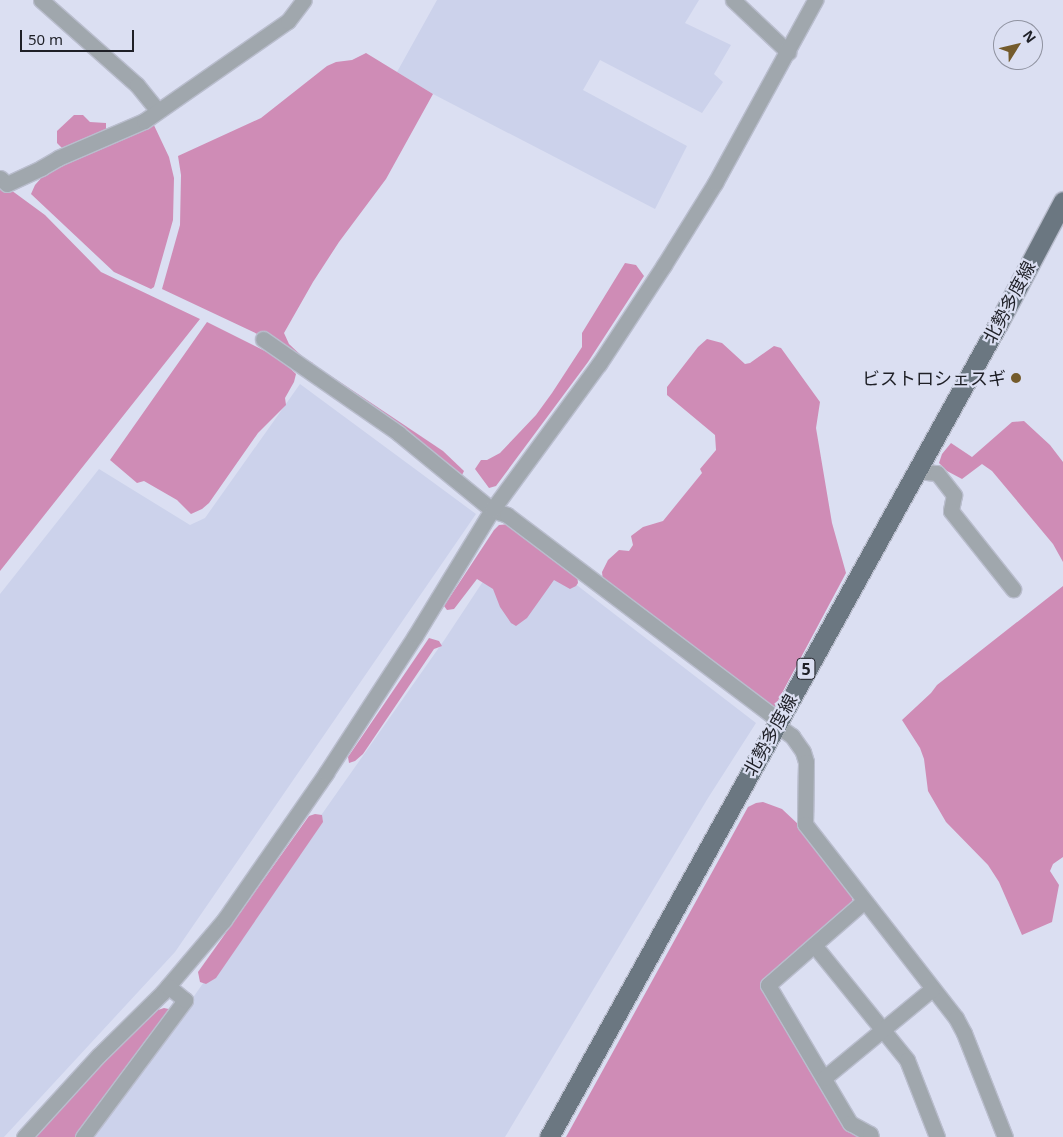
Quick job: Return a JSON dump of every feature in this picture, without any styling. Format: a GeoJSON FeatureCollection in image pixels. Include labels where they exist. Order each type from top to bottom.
{"type":"FeatureCollection","features":[{"type":"Feature","properties":{"kind":"main road","name":"北勢多度線"},"geometry":{"type":"LineString","coordinates":[[549,1137],[776,722],[917,471],[1063,201]]}},
{"type":"Feature","properties":{"kind":"street"},"geometry":{"type":"LineString","coordinates":[[41,0],[136,85],[158,111]]}},
{"type":"Feature","properties":{"kind":"street"},"geometry":{"type":"LineString","coordinates":[[0,178],[7,184],[58,158],[144,121],[288,22],[304,0]]}},
{"type":"Feature","properties":{"kind":"street"},"geometry":{"type":"LineString","coordinates":[[733,0],[788,52]]}},
{"type":"Feature","properties":{"kind":"street"},"geometry":{"type":"LineString","coordinates":[[24,1137],[168,986],[224,920],[326,773],[415,636],[439,593],[492,510],[599,364],[664,265],[715,183],[815,0]]}},
{"type":"Feature","properties":{"kind":"street"},"geometry":{"type":"LineString","coordinates":[[263,339],[398,433],[492,510],[506,515],[792,736],[803,752],[806,762],[805,824],[863,902],[956,1018],[964,1033],[1005,1137]]}},
{"type":"Feature","properties":{"kind":"street"},"geometry":{"type":"LineString","coordinates":[[917,471],[937,473],[954,495],[951,511],[1013,590]]}},
{"type":"Feature","properties":{"kind":"street"},"geometry":{"type":"LineString","coordinates":[[863,902],[768,985],[850,1123],[870,1134],[871,1137]]}},
{"type":"Feature","properties":{"kind":"street"},"geometry":{"type":"LineString","coordinates":[[814,945],[907,1060],[937,1137]]}},
{"type":"Feature","properties":{"kind":"street"},"geometry":{"type":"LineString","coordinates":[[83,1137],[185,1000],[168,986]]}},
{"type":"Feature","properties":{"kind":"street"},"geometry":{"type":"LineString","coordinates":[[824,1078],[932,989]]}},
{"type":"Feature","properties":{"kind":"shaded area"},"geometry":{"type":"Polygon","coordinates":[[[437,0],[699,0],[685,23],[731,45],[714,74],[723,82],[702,113],[600,60],[583,90],[687,146],[655,209],[433,94],[397,72],[437,0]]]}},
{"type":"Feature","properties":{"kind":"shaded area"},"geometry":{"type":"Polygon","coordinates":[[[366,53],[433,94],[386,179],[339,242],[313,282],[284,333],[289,344],[305,359],[313,363],[308,365],[268,339],[162,289],[180,225],[181,175],[178,156],[261,118],[327,66],[336,62],[352,60],[366,53]]]}},
{"type":"Feature","properties":{"kind":"shaded area"},"geometry":{"type":"Polygon","coordinates":[[[74,115],[83,115],[90,122],[106,123],[106,132],[64,150],[57,143],[57,131],[74,115]]]}},
{"type":"Feature","properties":{"kind":"shaded area"},"geometry":{"type":"Polygon","coordinates":[[[152,121],[169,157],[174,178],[173,220],[154,287],[151,289],[114,272],[31,194],[35,185],[51,167],[133,135],[152,121]]]}},
{"type":"Feature","properties":{"kind":"shaded area"},"geometry":{"type":"Polygon","coordinates":[[[0,182],[45,215],[101,272],[200,319],[0,571],[0,182]]]}},
{"type":"Feature","properties":{"kind":"shaded area"},"geometry":{"type":"Polygon","coordinates":[[[625,263],[636,265],[644,276],[588,362],[496,486],[489,488],[475,469],[481,460],[487,460],[500,453],[536,415],[582,347],[582,333],[625,263]]]}},
{"type":"Feature","properties":{"kind":"shaded area"},"geometry":{"type":"Polygon","coordinates":[[[207,322],[279,358],[296,374],[294,382],[285,398],[286,405],[258,433],[209,503],[191,514],[177,500],[144,481],[137,483],[110,460],[207,322]]]}},
{"type":"Feature","properties":{"kind":"shaded area"},"geometry":{"type":"Polygon","coordinates":[[[707,339],[722,343],[745,364],[750,363],[774,346],[781,348],[820,402],[816,428],[832,523],[846,573],[774,708],[603,581],[602,572],[608,560],[619,550],[629,551],[633,545],[631,536],[643,527],[663,521],[702,473],[700,469],[716,450],[715,435],[667,395],[667,387],[698,347],[707,339]]]}},
{"type":"Feature","properties":{"kind":"shaded area"},"geometry":{"type":"Polygon","coordinates":[[[328,374],[443,451],[464,471],[461,477],[325,377],[328,374]]]}},
{"type":"Feature","properties":{"kind":"shaded area"},"geometry":{"type":"Polygon","coordinates":[[[300,384],[476,514],[175,952],[4,1137],[0,1137],[0,594],[99,469],[190,525],[205,518],[300,384]]]}},
{"type":"Feature","properties":{"kind":"shaded area"},"geometry":{"type":"Polygon","coordinates":[[[1024,421],[1050,445],[1063,462],[1063,562],[1053,544],[992,471],[982,464],[962,479],[947,471],[939,463],[942,454],[951,443],[972,457],[1012,422],[1024,421]]]}},
{"type":"Feature","properties":{"kind":"shaded area"},"geometry":{"type":"Polygon","coordinates":[[[511,524],[577,575],[578,583],[576,586],[570,589],[554,580],[527,618],[516,626],[511,623],[500,607],[493,589],[477,579],[454,609],[447,610],[444,606],[494,530],[499,525],[511,524]]]}},
{"type":"Feature","properties":{"kind":"shaded area"},"geometry":{"type":"Polygon","coordinates":[[[513,536],[756,723],[708,798],[505,1137],[95,1137],[445,639],[513,536]]]}},
{"type":"Feature","properties":{"kind":"shaded area"},"geometry":{"type":"Polygon","coordinates":[[[1063,586],[1063,857],[1053,864],[1050,871],[1059,885],[1052,922],[1022,935],[999,882],[988,865],[946,822],[928,791],[924,759],[920,748],[902,720],[937,685],[1063,586]]]}},
{"type":"Feature","properties":{"kind":"shaded area"},"geometry":{"type":"Polygon","coordinates":[[[429,638],[439,641],[442,646],[434,649],[363,754],[355,761],[349,763],[348,757],[429,638]]]}},
{"type":"Feature","properties":{"kind":"shaded area"},"geometry":{"type":"Polygon","coordinates":[[[763,802],[782,809],[799,825],[852,897],[853,904],[762,984],[864,1137],[566,1137],[748,807],[763,802]]]}},
{"type":"Feature","properties":{"kind":"shaded area"},"geometry":{"type":"Polygon","coordinates":[[[315,814],[322,815],[323,822],[216,978],[206,984],[200,982],[198,972],[309,816],[315,814]]]}},
{"type":"Feature","properties":{"kind":"shaded area"},"geometry":{"type":"Polygon","coordinates":[[[164,1008],[173,1010],[78,1137],[35,1137],[106,1059],[158,1010],[164,1008]]]}},
{"type":"Feature","properties":{"kind":"place","name":"ビストロシェスギ"},"geometry":{"type":"Point","coordinates":[1016,378]}}]}
